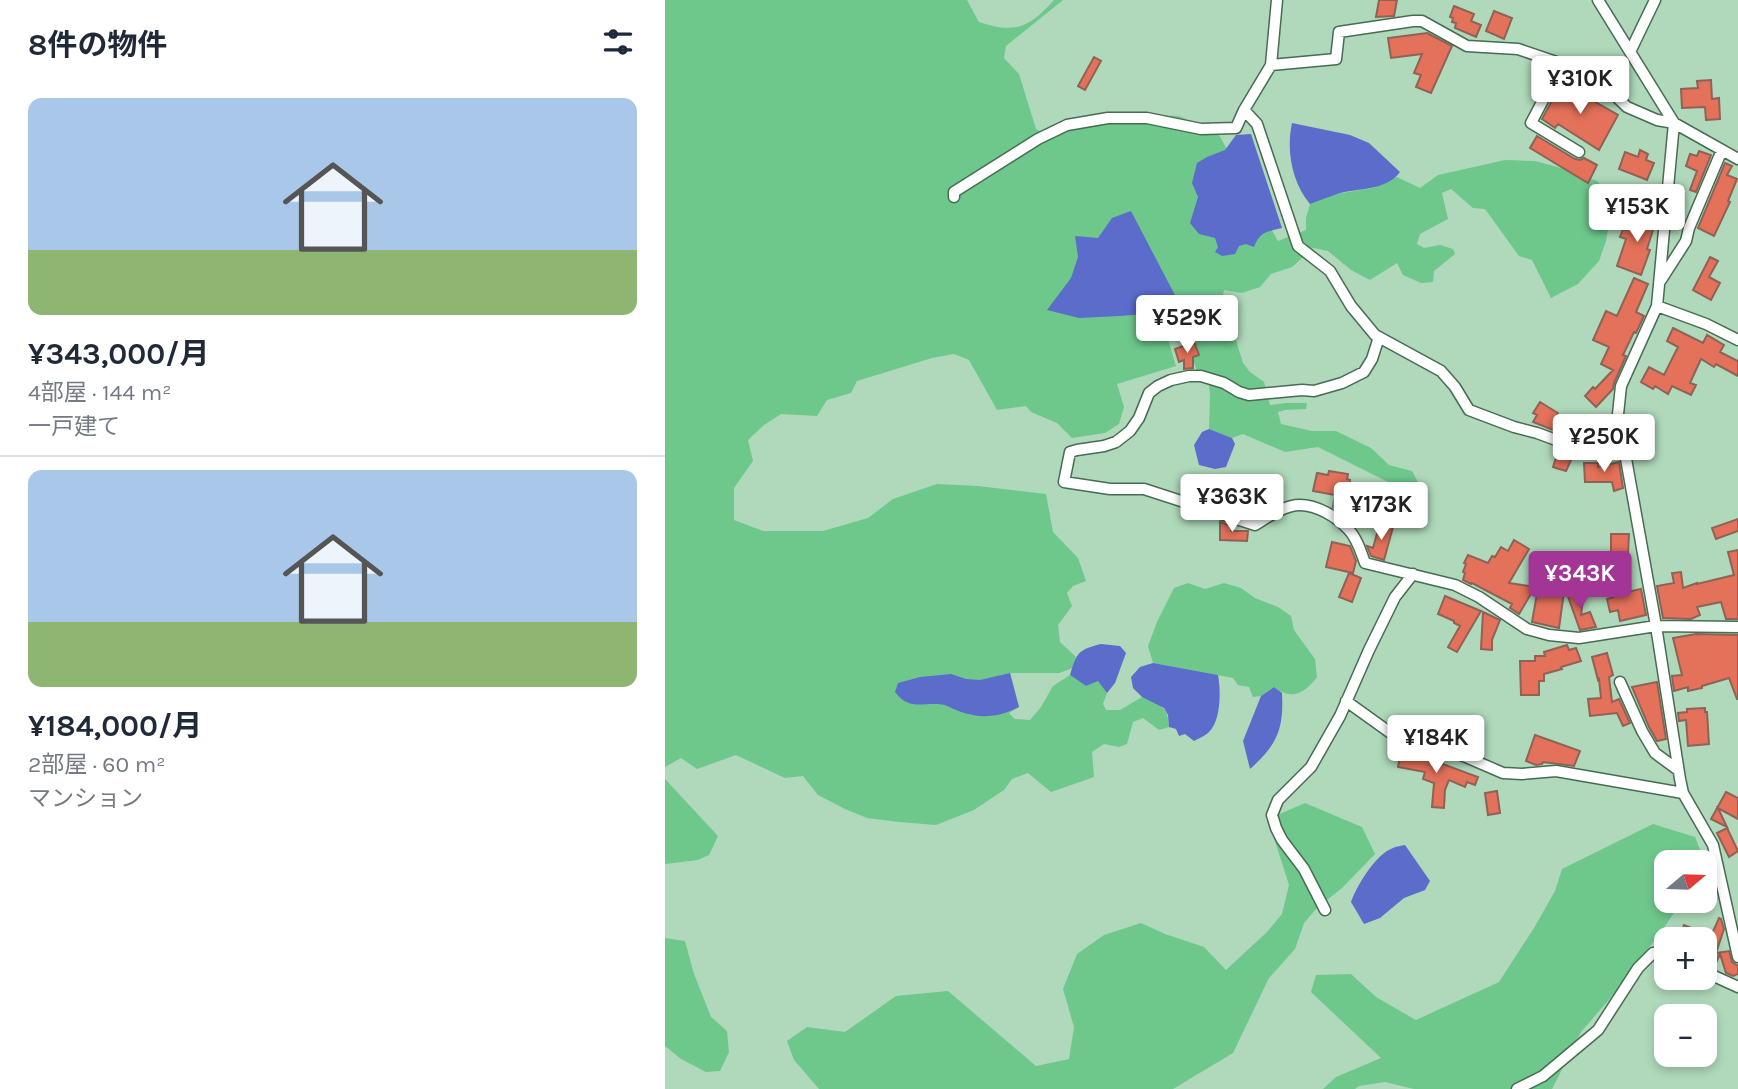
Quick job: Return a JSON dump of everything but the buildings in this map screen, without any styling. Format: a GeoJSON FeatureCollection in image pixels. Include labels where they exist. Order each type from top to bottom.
{"type":"FeatureCollection","features":[{"type":"Feature","properties":{"kind":"street"},"geometry":{"type":"LineString","coordinates":[[954,197],[954,192],[1038,139],[1067,125],[1108,118],[1147,118],[1201,129],[1236,128],[1271,65],[1277,0]]}},
{"type":"Feature","properties":{"kind":"street"},"geometry":{"type":"LineString","coordinates":[[1598,0],[1674,123],[1657,306],[1621,386],[1618,414],[1683,793],[1713,845],[1738,957]]}},
{"type":"Feature","properties":{"kind":"street"},"geometry":{"type":"LineString","coordinates":[[1630,52],[1654,0]]}},
{"type":"Feature","properties":{"kind":"street"},"geometry":{"type":"LineString","coordinates":[[1271,65],[1336,59],[1339,32],[1422,21],[1467,46],[1518,49],[1562,64],[1600,81],[1627,107],[1657,120],[1674,123],[1738,159]]}},
{"type":"Feature","properties":{"kind":"street"},"geometry":{"type":"LineString","coordinates":[[1562,64],[1531,123],[1580,152]]}},
{"type":"Feature","properties":{"kind":"street"},"geometry":{"type":"LineString","coordinates":[[1244,110],[1257,124],[1298,246],[1330,271],[1350,306],[1375,335],[1441,371],[1469,410],[1581,449],[1623,445]]}},
{"type":"Feature","properties":{"kind":"street"},"geometry":{"type":"LineString","coordinates":[[1660,283],[1686,241],[1722,150]]}},
{"type":"Feature","properties":{"kind":"street"},"geometry":{"type":"LineString","coordinates":[[1657,306],[1706,324],[1738,340]]}},
{"type":"Feature","properties":{"kind":"street"},"geometry":{"type":"LineString","coordinates":[[1379,337],[1372,359],[1364,372],[1342,383],[1314,391],[1249,395],[1201,376],[1171,380],[1157,386],[1149,393],[1139,418],[1116,442],[1070,452],[1064,482],[1109,489],[1145,489],[1255,524],[1280,510],[1299,505],[1313,507],[1326,512],[1348,529],[1365,563],[1455,585],[1479,597],[1527,629],[1549,635],[1579,638],[1655,626],[1738,627]]}},
{"type":"Feature","properties":{"kind":"street"},"geometry":{"type":"LineString","coordinates":[[1325,910],[1304,869],[1282,840],[1272,815],[1278,800],[1311,767],[1340,716],[1395,597],[1413,574]]}},
{"type":"Feature","properties":{"kind":"street"},"geometry":{"type":"LineString","coordinates":[[1620,682],[1655,753],[1678,770]]}},
{"type":"Feature","properties":{"kind":"street"},"geometry":{"type":"LineString","coordinates":[[1346,701],[1392,734],[1418,739],[1503,773],[1556,771],[1683,793]]}},
{"type":"Feature","properties":{"kind":"street"},"geometry":{"type":"LineString","coordinates":[[1517,1089],[1543,1076],[1598,1030],[1638,968],[1654,953]]}},
{"type":"Feature","properties":{"kind":"street"},"geometry":{"type":"LineString","coordinates":[[1717,977],[1738,987]]}},
{"type":"Feature","properties":{"kind":"green space"},"geometry":{"type":"Polygon","coordinates":[[[665,0],[967,0],[979,22],[1012,28],[1037,17],[1054,0],[1063,0],[1006,46],[1004,58],[1019,74],[1036,129],[1044,133],[1116,113],[1179,116],[1218,133],[1278,241],[1306,230],[1310,204],[1336,194],[1373,188],[1397,177],[1420,188],[1438,175],[1505,160],[1535,161],[1597,181],[1605,192],[1609,223],[1606,241],[1599,261],[1578,284],[1551,298],[1532,260],[1519,256],[1485,209],[1473,208],[1451,189],[1442,193],[1448,219],[1420,234],[1417,244],[1424,248],[1440,245],[1453,249],[1455,254],[1434,271],[1433,282],[1421,283],[1403,275],[1397,263],[1370,280],[1351,270],[1328,251],[1313,248],[1292,267],[1271,274],[1260,287],[1242,293],[1224,290],[1221,304],[1227,312],[1243,363],[1264,382],[1270,405],[1307,403],[1306,409],[1278,412],[1281,424],[1312,431],[1336,431],[1371,448],[1389,465],[1412,471],[1419,484],[1412,494],[1318,447],[1285,452],[1243,434],[1232,438],[1209,429],[1208,374],[1197,371],[1183,331],[1167,336],[1176,366],[1117,384],[1124,407],[1119,424],[1105,433],[1072,438],[1057,423],[1031,412],[1026,406],[997,410],[969,360],[954,354],[857,381],[851,393],[827,400],[817,416],[781,414],[748,440],[753,461],[734,488],[734,520],[763,531],[823,531],[868,518],[893,499],[937,484],[1046,494],[1053,532],[1078,558],[1086,581],[1073,586],[1067,593],[1072,606],[1058,625],[1060,642],[1076,657],[1073,668],[1059,673],[1010,673],[1019,707],[1009,713],[1015,719],[1030,720],[1053,686],[1070,675],[1086,686],[1098,680],[1107,693],[1103,704],[1106,710],[1120,710],[1142,697],[1158,705],[1167,714],[1169,727],[1159,730],[1143,718],[1133,722],[1127,744],[1119,747],[1104,744],[1092,752],[1094,777],[1051,792],[1028,773],[1012,779],[1004,790],[974,810],[936,825],[867,818],[818,795],[803,776],[785,778],[736,755],[697,769],[681,758],[665,767],[665,0]]]}},
{"type":"Feature","properties":{"kind":"green space"},"geometry":{"type":"Polygon","coordinates":[[[1188,583],[1205,589],[1224,583],[1241,588],[1291,616],[1294,630],[1315,659],[1317,677],[1298,693],[1287,694],[1274,687],[1261,696],[1253,697],[1249,687],[1238,685],[1233,678],[1153,663],[1148,646],[1157,622],[1174,588],[1188,583]]]}},
{"type":"Feature","properties":{"kind":"green space"},"geometry":{"type":"Polygon","coordinates":[[[665,779],[718,836],[709,855],[698,860],[665,864],[665,779]]]}},
{"type":"Feature","properties":{"kind":"green space"},"geometry":{"type":"Polygon","coordinates":[[[1305,803],[1362,827],[1375,854],[1304,923],[1295,949],[1269,978],[1233,1053],[1173,1089],[819,1089],[794,1060],[787,1041],[807,1027],[845,1032],[896,996],[948,991],[1036,1066],[1069,1059],[1074,1027],[1063,989],[1077,954],[1104,935],[1141,923],[1204,947],[1226,970],[1267,932],[1282,914],[1289,885],[1268,819],[1305,803]]]}},
{"type":"Feature","properties":{"kind":"green space"},"geometry":{"type":"Polygon","coordinates":[[[1653,824],[1695,837],[1700,850],[1654,850],[1654,914],[1673,914],[1664,927],[1654,927],[1654,941],[1581,1032],[1552,1089],[1414,1089],[1385,1082],[1355,1089],[1323,1089],[1336,1077],[1381,1058],[1311,992],[1316,975],[1351,974],[1376,997],[1416,1020],[1499,982],[1555,891],[1562,869],[1653,824]]]}},
{"type":"Feature","properties":{"kind":"green space"},"geometry":{"type":"Polygon","coordinates":[[[665,938],[685,941],[694,974],[711,1017],[727,1031],[729,1052],[720,1071],[706,1072],[681,1059],[665,1046],[665,938]]]}},
{"type":"Feature","properties":{"kind":"water"},"geometry":{"type":"Polygon","coordinates":[[[1292,123],[1350,135],[1369,143],[1400,172],[1379,186],[1337,194],[1310,204],[1299,186],[1292,166],[1292,123]]]}},
{"type":"Feature","properties":{"kind":"water"},"geometry":{"type":"Polygon","coordinates":[[[1251,134],[1282,228],[1262,235],[1254,247],[1246,244],[1239,246],[1235,254],[1222,256],[1215,252],[1218,247],[1215,238],[1199,234],[1190,223],[1198,197],[1192,183],[1197,163],[1225,150],[1236,135],[1251,134]]]}},
{"type":"Feature","properties":{"kind":"water"},"geometry":{"type":"Polygon","coordinates":[[[1131,211],[1178,301],[1156,313],[1120,316],[1079,318],[1047,310],[1071,278],[1078,257],[1075,236],[1098,238],[1112,218],[1131,211]]]}},
{"type":"Feature","properties":{"kind":"water"},"geometry":{"type":"Polygon","coordinates":[[[1209,429],[1232,438],[1235,444],[1226,467],[1215,469],[1199,465],[1194,445],[1202,432],[1209,429]]]}},
{"type":"Feature","properties":{"kind":"water"},"geometry":{"type":"Polygon","coordinates":[[[1101,644],[1120,646],[1126,653],[1115,683],[1107,693],[1098,681],[1086,686],[1070,675],[1074,662],[1082,651],[1101,644]]]}},
{"type":"Feature","properties":{"kind":"water"},"geometry":{"type":"Polygon","coordinates":[[[1153,663],[1218,675],[1218,713],[1213,727],[1207,733],[1194,741],[1185,734],[1179,736],[1176,729],[1169,727],[1164,708],[1142,697],[1133,688],[1131,677],[1140,667],[1153,663]]]}},
{"type":"Feature","properties":{"kind":"water"},"geometry":{"type":"Polygon","coordinates":[[[1010,673],[1019,707],[998,715],[976,716],[945,705],[912,704],[895,692],[898,683],[920,677],[951,674],[980,680],[1010,673]]]}},
{"type":"Feature","properties":{"kind":"water"},"geometry":{"type":"Polygon","coordinates":[[[1274,687],[1282,693],[1280,727],[1273,744],[1250,769],[1243,741],[1261,696],[1274,687]]]}},
{"type":"Feature","properties":{"kind":"water"},"geometry":{"type":"Polygon","coordinates":[[[1405,845],[1430,881],[1425,890],[1404,898],[1380,918],[1364,924],[1351,902],[1358,887],[1380,857],[1393,848],[1405,845]]]}}]}
